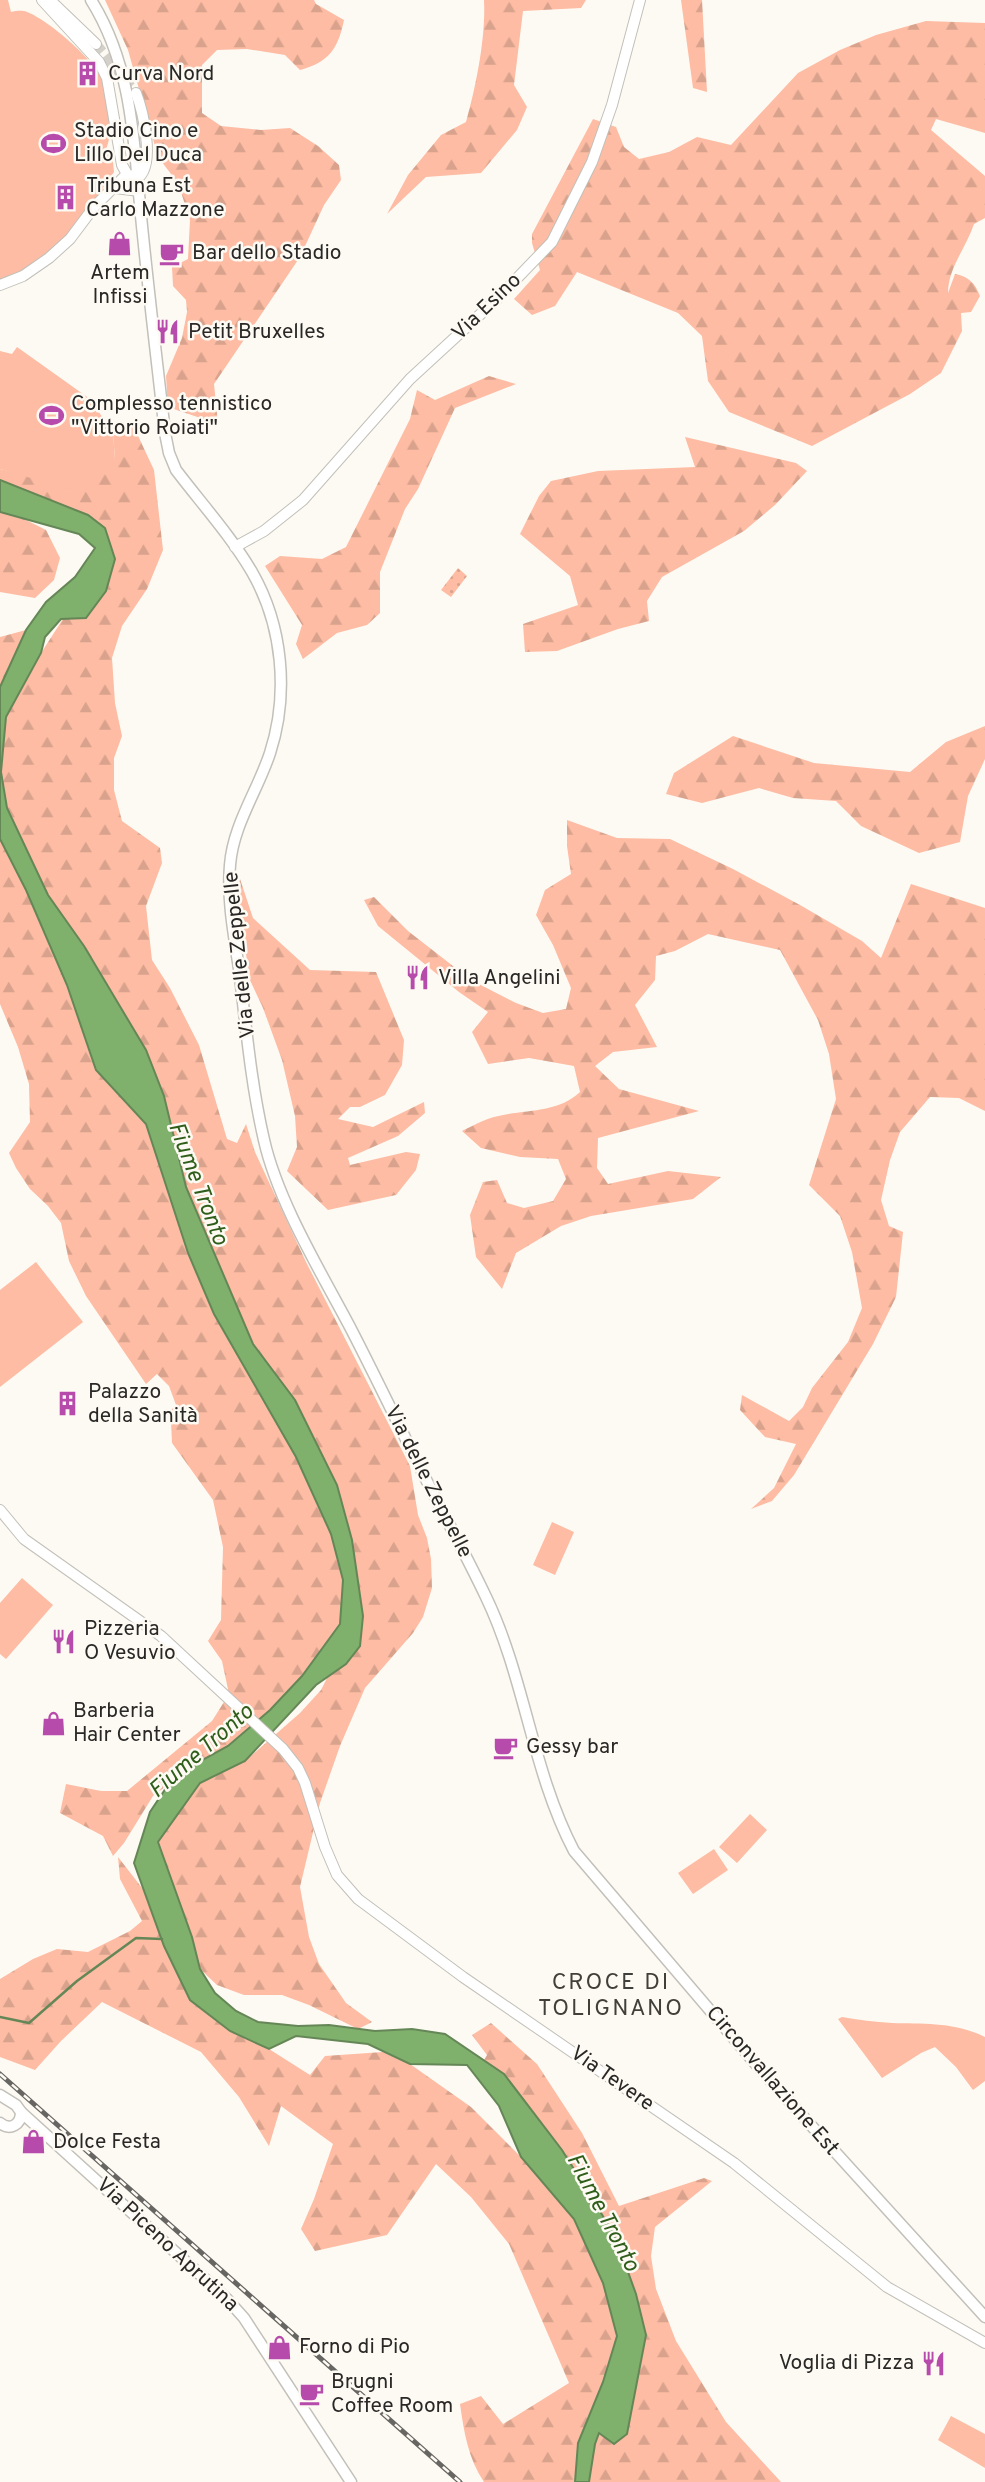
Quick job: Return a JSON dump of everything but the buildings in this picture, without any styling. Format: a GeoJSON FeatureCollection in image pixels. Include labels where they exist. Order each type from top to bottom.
{"type":"FeatureCollection","features":[{"type":"Feature","properties":{"kind":"main road"},"geometry":{"type":"LineString","coordinates":[[91,0],[118,58],[128,95],[139,177]]}},
{"type":"Feature","properties":{"kind":"main road","name":"Via delle Zeppelle"},"geometry":{"type":"LineString","coordinates":[[139,177],[163,419],[169,453],[176,470],[252,572],[266,601],[275,636],[281,678],[281,706],[276,731],[269,755],[236,832],[230,861],[229,890],[263,1135],[281,1190],[488,1600]]}},
{"type":"Feature","properties":{"kind":"main road","name":"Circonvallazione Est"},"geometry":{"type":"LineString","coordinates":[[488,1600],[513,1663],[554,1810],[574,1851],[760,2069],[985,2317]]}},
{"type":"Feature","properties":{"kind":"main road","name":"Via Piceno Aprutina"},"geometry":{"type":"LineString","coordinates":[[2,2102],[17,2105],[21,2116],[68,2154],[228,2299],[244,2318],[351,2482]]}},
{"type":"Feature","properties":{"kind":"main road"},"geometry":{"type":"LineString","coordinates":[[0,2123],[11,2127],[21,2116]]}},
{"type":"Feature","properties":{"kind":"street"},"geometry":{"type":"LineString","coordinates":[[42,0],[99,62],[107,78],[122,165],[127,174],[139,177]]}},
{"type":"Feature","properties":{"kind":"street"},"geometry":{"type":"LineString","coordinates":[[50,0],[96,44]]}},
{"type":"Feature","properties":{"kind":"street","name":"Via Esino"},"geometry":{"type":"LineString","coordinates":[[234,547],[264,531],[303,500],[410,379],[497,299],[552,242],[592,162],[612,105],[640,0]]}},
{"type":"Feature","properties":{"kind":"street","name":"Via delle Zeppelle"},"geometry":{"type":"LineString","coordinates":[[136,93],[145,134],[147,162],[145,171],[139,177]]}},
{"type":"Feature","properties":{"kind":"street"},"geometry":{"type":"LineString","coordinates":[[0,285],[23,276],[49,258],[70,239],[93,207],[127,174]]}},
{"type":"Feature","properties":{"kind":"street"},"geometry":{"type":"LineString","coordinates":[[115,188],[140,191]]}},
{"type":"Feature","properties":{"kind":"street","name":"Via Tevere"},"geometry":{"type":"LineString","coordinates":[[0,1510],[24,1539],[154,1630],[278,1743],[298,1768],[330,1861],[345,1887],[358,1899],[463,1977],[753,2177],[887,2287],[985,2343]]}},
{"type":"Feature","properties":{"kind":"green space","name":"Stadio Cino e Lillo Del Duca"},"geometry":{"type":"Polygon","coordinates":[[[0,0],[8,0],[11,12],[25,11],[46,23],[81,52],[99,73],[110,107],[111,124],[106,150],[112,153],[114,172],[103,188],[107,201],[73,242],[0,288],[0,0]]]}},
{"type":"Feature","properties":{"kind":"green space"},"geometry":{"type":"Polygon","coordinates":[[[105,0],[314,0],[316,4],[344,20],[339,39],[331,53],[310,67],[300,70],[285,55],[247,49],[217,50],[202,65],[202,113],[221,126],[261,130],[290,128],[318,146],[339,165],[341,180],[324,205],[300,257],[214,384],[218,424],[168,407],[166,376],[182,338],[187,312],[186,300],[173,286],[172,267],[188,259],[190,220],[178,183],[158,157],[128,50],[105,0]]]}},
{"type":"Feature","properties":{"kind":"green space"},"geometry":{"type":"Polygon","coordinates":[[[484,0],[586,0],[581,8],[523,11],[514,85],[527,107],[517,130],[481,173],[426,177],[387,214],[408,175],[441,135],[466,122],[480,61],[484,0]]]}},
{"type":"Feature","properties":{"kind":"green space"},"geometry":{"type":"Polygon","coordinates":[[[681,0],[702,0],[707,92],[693,88],[681,0]]]}},
{"type":"Feature","properties":{"kind":"green space"},"geometry":{"type":"Polygon","coordinates":[[[926,21],[985,23],[985,133],[936,119],[931,130],[985,176],[985,218],[974,224],[954,267],[948,293],[955,274],[970,281],[980,296],[971,312],[961,313],[962,331],[941,373],[910,394],[812,446],[729,412],[708,381],[702,336],[678,313],[577,272],[555,306],[532,315],[514,299],[540,270],[532,234],[593,119],[616,127],[624,147],[639,159],[669,152],[697,137],[731,145],[798,73],[840,50],[876,35],[926,21]]]}},
{"type":"Feature","properties":{"kind":"green space","name":"Complesso tennistico \"Vittorio Roiati\""},"geometry":{"type":"Polygon","coordinates":[[[17,347],[90,399],[113,433],[115,459],[94,480],[68,489],[0,469],[0,351],[12,354],[17,347]]]}},
{"type":"Feature","properties":{"kind":"green space"},"geometry":{"type":"Polygon","coordinates":[[[489,376],[516,384],[455,408],[418,489],[405,509],[380,572],[380,613],[367,625],[337,633],[303,659],[296,644],[302,625],[265,566],[280,556],[322,559],[346,547],[410,419],[417,390],[435,400],[489,376]]]}},
{"type":"Feature","properties":{"kind":"green space"},"geometry":{"type":"Polygon","coordinates":[[[133,425],[154,470],[163,550],[147,589],[122,626],[112,658],[115,703],[122,736],[114,758],[114,790],[122,821],[160,848],[162,863],[146,906],[152,960],[170,988],[199,1045],[227,1139],[237,1143],[246,1124],[255,1152],[306,1262],[410,1466],[418,1515],[427,1538],[431,1559],[432,1588],[423,1617],[413,1633],[365,1688],[340,1746],[320,1803],[300,1887],[309,1937],[319,1964],[346,2003],[372,2022],[358,2029],[282,1995],[244,1995],[217,1985],[200,1969],[192,1937],[158,1842],[200,1783],[245,1761],[300,1713],[321,1690],[328,1676],[346,1664],[360,1646],[363,1616],[352,1540],[295,1400],[253,1344],[186,1187],[164,1096],[146,1050],[84,946],[48,895],[7,808],[1,772],[6,718],[41,653],[63,619],[86,618],[106,591],[88,515],[0,480],[0,469],[26,475],[115,459],[113,433],[133,425]]]}},
{"type":"Feature","properties":{"kind":"green space"},"geometry":{"type":"Polygon","coordinates":[[[685,437],[796,463],[807,471],[775,505],[744,531],[662,577],[647,601],[649,621],[557,651],[525,652],[523,624],[578,605],[570,576],[520,534],[539,496],[551,481],[598,471],[695,467],[685,437]]]}},
{"type":"Feature","properties":{"kind":"green space"},"geometry":{"type":"Polygon","coordinates":[[[0,512],[22,518],[46,530],[60,558],[54,580],[35,598],[0,592],[0,512]]]}},
{"type":"Feature","properties":{"kind":"green space"},"geometry":{"type":"Polygon","coordinates":[[[458,568],[467,576],[451,597],[441,590],[458,568]]]}},
{"type":"Feature","properties":{"kind":"green space"},"geometry":{"type":"Polygon","coordinates":[[[26,630],[0,687],[0,637],[26,630]]]}},
{"type":"Feature","properties":{"kind":"green space"},"geometry":{"type":"Polygon","coordinates":[[[985,726],[985,759],[968,796],[960,842],[919,853],[861,826],[836,801],[793,798],[759,788],[702,803],[666,794],[674,773],[733,736],[814,763],[910,772],[946,742],[985,726]]]}},
{"type":"Feature","properties":{"kind":"green space"},"geometry":{"type":"Polygon","coordinates":[[[567,820],[617,838],[670,839],[800,905],[862,941],[881,958],[911,884],[985,908],[985,1111],[959,1098],[930,1097],[900,1132],[881,1200],[889,1226],[903,1232],[896,1297],[873,1344],[794,1475],[772,1501],[751,1509],[774,1488],[796,1444],[765,1437],[740,1410],[742,1395],[789,1421],[803,1407],[812,1388],[848,1342],[862,1308],[852,1252],[840,1216],[809,1185],[836,1099],[829,1054],[818,1020],[780,950],[708,934],[675,951],[656,956],[655,980],[635,1005],[657,1047],[613,1052],[595,1066],[619,1089],[699,1111],[598,1138],[597,1168],[608,1184],[668,1171],[721,1177],[693,1199],[591,1216],[561,1226],[516,1253],[502,1289],[476,1257],[470,1215],[483,1182],[497,1180],[507,1203],[524,1208],[553,1201],[566,1179],[558,1159],[520,1157],[481,1148],[462,1131],[494,1117],[539,1110],[571,1099],[580,1092],[574,1066],[529,1058],[488,1064],[472,1032],[488,1012],[459,992],[378,926],[364,900],[374,897],[408,931],[471,980],[516,1003],[543,1013],[566,1009],[571,988],[553,945],[536,915],[545,890],[571,874],[567,820]]]}},
{"type":"Feature","properties":{"kind":"green space"},"geometry":{"type":"Polygon","coordinates":[[[0,839],[26,890],[67,985],[96,1070],[146,1124],[188,1253],[214,1314],[296,1457],[331,1534],[343,1580],[340,1624],[302,1676],[270,1710],[228,1746],[195,1764],[153,1796],[113,1856],[103,1836],[60,1813],[66,1784],[101,1791],[127,1791],[212,1721],[229,1694],[222,1661],[208,1641],[221,1620],[223,1547],[213,1500],[172,1443],[171,1421],[167,1414],[176,1405],[169,1386],[157,1374],[146,1384],[86,1296],[69,1261],[61,1223],[30,1189],[9,1153],[30,1122],[29,1084],[18,1047],[0,1004],[0,839]]]}},
{"type":"Feature","properties":{"kind":"green space"},"geometry":{"type":"Polygon","coordinates":[[[240,879],[253,918],[310,970],[376,972],[404,1040],[402,1065],[385,1095],[360,1107],[350,1107],[338,1119],[373,1127],[424,1102],[425,1113],[398,1136],[348,1158],[350,1165],[406,1152],[420,1154],[416,1170],[396,1195],[328,1210],[287,1171],[297,1147],[295,1116],[282,1060],[249,978],[238,889],[240,879]]]}},
{"type":"Feature","properties":{"kind":"green space"},"geometry":{"type":"Polygon","coordinates":[[[36,1262],[83,1322],[0,1387],[0,1290],[36,1262]]]}},
{"type":"Feature","properties":{"kind":"green space"},"geometry":{"type":"Polygon","coordinates":[[[552,1522],[574,1532],[555,1575],[533,1565],[552,1522]]]}},
{"type":"Feature","properties":{"kind":"green space"},"geometry":{"type":"Polygon","coordinates":[[[22,1578],[53,1605],[6,1659],[0,1654],[0,1603],[22,1578]]]}},
{"type":"Feature","properties":{"kind":"green space"},"geometry":{"type":"Polygon","coordinates":[[[750,1814],[767,1830],[737,1863],[719,1847],[750,1814]]]}},
{"type":"Feature","properties":{"kind":"green space"},"geometry":{"type":"Polygon","coordinates":[[[714,1849],[728,1870],[693,1894],[678,1873],[714,1849]]]}},
{"type":"Feature","properties":{"kind":"green space"},"geometry":{"type":"Polygon","coordinates":[[[118,1857],[146,1893],[164,1946],[190,1999],[230,2031],[269,2049],[310,2075],[325,2056],[383,2052],[410,2064],[471,2107],[521,2157],[574,2219],[603,2283],[617,2336],[603,2382],[578,2442],[575,2482],[484,2482],[474,2464],[465,2435],[460,2404],[481,2396],[503,2424],[569,2383],[509,2244],[471,2197],[436,2164],[387,2235],[315,2251],[301,2229],[333,2144],[281,2106],[269,2146],[239,2097],[201,2052],[102,2002],[35,2070],[0,2057],[0,1979],[33,1959],[57,1949],[88,1952],[130,1931],[142,1921],[120,1879],[118,1857]]]}},
{"type":"Feature","properties":{"kind":"green space"},"geometry":{"type":"Polygon","coordinates":[[[842,2017],[951,2026],[974,2032],[985,2037],[985,2081],[973,2090],[956,2067],[935,2047],[882,2078],[838,2019],[842,2017]]]}},
{"type":"Feature","properties":{"kind":"green space"},"geometry":{"type":"Polygon","coordinates":[[[491,2023],[537,2064],[582,2133],[619,2206],[704,2178],[712,2181],[655,2227],[651,2256],[656,2289],[676,2341],[726,2422],[781,2482],[589,2482],[599,2433],[627,2434],[646,2335],[530,2110],[504,2074],[484,2060],[487,2055],[472,2035],[491,2023]]]}},
{"type":"Feature","properties":{"kind":"green space"},"geometry":{"type":"Polygon","coordinates":[[[951,2416],[985,2434],[985,2468],[938,2440],[951,2416]]]}},
{"type":"Feature","properties":{"kind":"shaded area"},"geometry":{"type":"Polygon","coordinates":[[[0,480],[88,515],[105,528],[115,559],[106,591],[86,618],[61,619],[45,637],[41,653],[6,717],[1,772],[7,808],[48,895],[84,946],[146,1050],[164,1096],[186,1187],[253,1344],[295,1400],[337,1485],[352,1540],[363,1616],[360,1646],[346,1664],[316,1685],[245,1761],[200,1783],[158,1842],[192,1937],[200,1969],[215,1993],[236,2011],[258,2022],[298,2026],[329,2025],[375,2031],[412,2029],[445,2034],[504,2074],[562,2150],[615,2236],[636,2294],[646,2335],[627,2434],[614,2444],[599,2433],[589,2482],[575,2482],[578,2443],[603,2382],[617,2336],[603,2283],[574,2219],[521,2157],[499,2106],[467,2065],[410,2064],[368,2044],[296,2036],[269,2049],[230,2031],[190,2000],[164,1946],[134,1863],[150,1812],[168,1785],[195,1764],[228,1746],[270,1710],[302,1676],[340,1624],[343,1580],[331,1534],[296,1457],[214,1314],[188,1253],[146,1124],[96,1070],[67,985],[26,890],[0,839],[0,687],[26,630],[46,602],[75,577],[95,548],[79,534],[0,512],[0,480]]]}},
{"type":"Feature","properties":{"kind":"waterway"},"geometry":{"type":"LineString","coordinates":[[0,2017],[29,2023],[77,1981],[136,1938],[162,1939]]}},
{"type":"Feature","properties":{"kind":"tunnel"},"geometry":{"type":"LineString","coordinates":[[96,44],[136,93]]}},
{"type":"Feature","properties":{"kind":"railway"},"geometry":{"type":"LineString","coordinates":[[0,2074],[460,2482]]}},
{"type":"Feature","properties":{"kind":"place","name":"Curva Nord"},"geometry":{"type":"Point","coordinates":[88,74]}},
{"type":"Feature","properties":{"kind":"place","name":"Stadio Cino e Lillo Del Duca"},"geometry":{"type":"Point","coordinates":[54,143]}},
{"type":"Feature","properties":{"kind":"place","name":"Tribuna Est Carlo Mazzone"},"geometry":{"type":"Point","coordinates":[66,198]}},
{"type":"Feature","properties":{"kind":"place","name":"Artem Infissi"},"geometry":{"type":"Point","coordinates":[120,244]}},
{"type":"Feature","properties":{"kind":"place","name":"Bar dello Stadio"},"geometry":{"type":"Point","coordinates":[172,253]}},
{"type":"Feature","properties":{"kind":"place","name":"Petit Bruxelles"},"geometry":{"type":"Point","coordinates":[168,332]}},
{"type":"Feature","properties":{"kind":"place","name":"Complesso tennistico \"Vittorio Roiati\""},"geometry":{"type":"Point","coordinates":[51,416]}},
{"type":"Feature","properties":{"kind":"place","name":"Villa Angelini"},"geometry":{"type":"Point","coordinates":[418,978]}},
{"type":"Feature","properties":{"kind":"place","name":"Palazzo della Sanità"},"geometry":{"type":"Point","coordinates":[68,1404]}},
{"type":"Feature","properties":{"kind":"place","name":"Pizzeria O Vesuvio"},"geometry":{"type":"Point","coordinates":[64,1641]}},
{"type":"Feature","properties":{"kind":"place","name":"Barberia Hair Center"},"geometry":{"type":"Point","coordinates":[53,1723]}},
{"type":"Feature","properties":{"kind":"place","name":"Gessy bar"},"geometry":{"type":"Point","coordinates":[506,1747]}},
{"type":"Feature","properties":{"kind":"place","name":"Dolce Festa"},"geometry":{"type":"Point","coordinates":[33,2142]}},
{"type":"Feature","properties":{"kind":"place","name":"Forno di Pio"},"geometry":{"type":"Point","coordinates":[279,2347]}},
{"type":"Feature","properties":{"kind":"place","name":"Voglia di Pizza"},"geometry":{"type":"Point","coordinates":[934,2363]}},
{"type":"Feature","properties":{"kind":"place","name":"Brugni Coffee Room"},"geometry":{"type":"Point","coordinates":[311,2394]}},
{"type":"Feature","properties":{"kind":"district","name":"CROCE DI TOLIGNANO"},"geometry":{"type":"Point","coordinates":[611,1996]}},
{"type":"Feature","properties":{"kind":"water label","name":"Fiume Tronto"},"geometry":{"type":"Point","coordinates":[197,1184]}},
{"type":"Feature","properties":{"kind":"water label","name":"Fiume Tronto"},"geometry":{"type":"Point","coordinates":[202,1752]}},
{"type":"Feature","properties":{"kind":"water label","name":"Fiume Tronto"},"geometry":{"type":"Point","coordinates":[602,2213]}}]}
